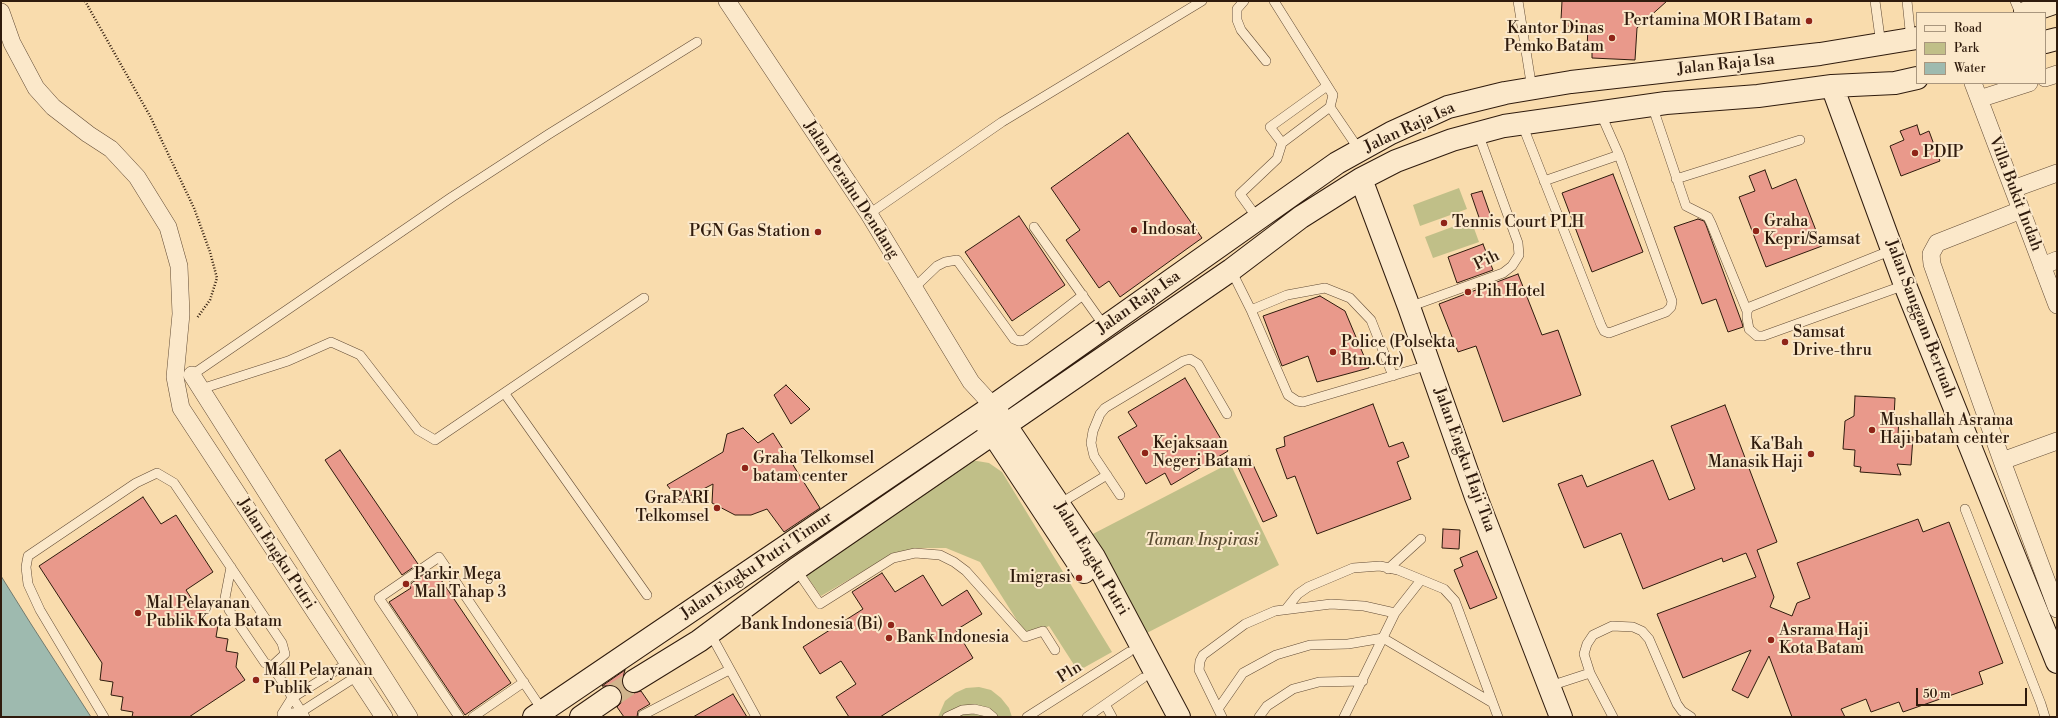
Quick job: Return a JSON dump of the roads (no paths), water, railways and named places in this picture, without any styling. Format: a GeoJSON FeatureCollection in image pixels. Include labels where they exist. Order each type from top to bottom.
{"type":"FeatureCollection","features":[{"type":"Feature","properties":{"kind":"main road"},"geometry":{"type":"LineString","coordinates":[[2028,12],[2057,2]]}},
{"type":"Feature","properties":{"kind":"main road"},"geometry":{"type":"LineString","coordinates":[[2046,42],[2057,38]]}},
{"type":"Feature","properties":{"kind":"main road","name":"Jalan Raja Isa"},"geometry":{"type":"LineString","coordinates":[[987,410],[1337,163],[1391,133],[1448,107],[1505,93],[1532,89],[1820,54],[1914,39]]}},
{"type":"Feature","properties":{"kind":"main road"},"geometry":{"type":"LineString","coordinates":[[1659,104],[1663,72]]}},
{"type":"Feature","properties":{"kind":"main road","name":"Jalan Raja Isa"},"geometry":{"type":"LineString","coordinates":[[1000,430],[1231,270],[1301,217],[1361,179],[1396,160],[1477,132],[1522,124],[1659,104],[1758,96],[1832,86],[1895,83],[1916,78]]}},
{"type":"Feature","properties":{"kind":"main road","name":"Jalan Sanggam Bertuah"},"geometry":{"type":"LineString","coordinates":[[1832,86],[1905,285],[2057,662]]}},
{"type":"Feature","properties":{"kind":"main road","name":"Jalan Engku Haji Tua"},"geometry":{"type":"LineString","coordinates":[[1361,179],[1409,307],[1476,497],[1561,717]]}},
{"type":"Feature","properties":{"kind":"main road","name":"Jalan Engku Putri"},"geometry":{"type":"LineString","coordinates":[[987,410],[1080,564],[1163,717]]}},
{"type":"Feature","properties":{"kind":"main road","name":"Jalan Engku Putri Timur"},"geometry":{"type":"LineString","coordinates":[[538,714],[987,410]]}},
{"type":"Feature","properties":{"kind":"main road","name":"Jalan Engku Putri"},"geometry":{"type":"LineString","coordinates":[[1000,430],[1058,504],[1094,557],[1179,717]]}},
{"type":"Feature","properties":{"kind":"main road","name":"Jalan Engku Putri Timur"},"geometry":{"type":"LineString","coordinates":[[634,681],[699,641],[709,632],[796,569],[1000,430]]}},
{"type":"Feature","properties":{"kind":"main road"},"geometry":{"type":"LineString","coordinates":[[582,717],[610,697]]}},
{"type":"Feature","properties":{"kind":"street","name":"Jalan Perahu Dendang"},"geometry":{"type":"LineString","coordinates":[[727,1],[869,214],[987,410]]}},
{"type":"Feature","properties":{"kind":"street","name":"Jalan Engku Putri"},"geometry":{"type":"LineString","coordinates":[[1,12],[12,43],[36,88],[53,107],[88,134],[111,149],[137,177],[168,227],[179,266],[180,330],[175,377],[181,408],[384,717]]}},
{"type":"Feature","properties":{"kind":"street"},"geometry":{"type":"LineString","coordinates":[[2046,78],[2057,74]]}},
{"type":"Feature","properties":{"kind":"street","name":"Villa Bukit Indah"},"geometry":{"type":"LineString","coordinates":[[1973,84],[2021,210],[2049,263],[2057,305]]}},
{"type":"Feature","properties":{"kind":"street"},"geometry":{"type":"LineString","coordinates":[[1979,99],[2026,84]]}},
{"type":"Feature","properties":{"kind":"street"},"geometry":{"type":"LineString","coordinates":[[2014,189],[2057,174]]}},
{"type":"Feature","properties":{"kind":"street"},"geometry":{"type":"LineString","coordinates":[[2021,210],[1937,243],[1931,254],[1932,264],[2002,461],[2057,609]]}},
{"type":"Feature","properties":{"kind":"street"},"geometry":{"type":"LineString","coordinates":[[196,382],[409,717]]}},
{"type":"Feature","properties":{"kind":"street"},"geometry":{"type":"LineString","coordinates":[[2002,461],[2057,441]]}},
{"type":"Feature","properties":{"kind":"lane"},"geometry":{"type":"LineString","coordinates":[[869,214],[1002,122],[1202,1]]}},
{"type":"Feature","properties":{"kind":"lane"},"geometry":{"type":"LineString","coordinates":[[1244,1],[1237,9],[1237,20],[1241,30],[1266,61]]}},
{"type":"Feature","properties":{"kind":"lane"},"geometry":{"type":"LineString","coordinates":[[1258,219],[1240,194],[1276,159],[1282,143],[1330,107],[1333,95],[1274,1]]}},
{"type":"Feature","properties":{"kind":"lane"},"geometry":{"type":"LineString","coordinates":[[1518,1],[1532,89]]}},
{"type":"Feature","properties":{"kind":"lane"},"geometry":{"type":"LineString","coordinates":[[1875,1],[1880,45]]}},
{"type":"Feature","properties":{"kind":"lane"},"geometry":{"type":"LineString","coordinates":[[1908,1],[1914,39]]}},
{"type":"Feature","properties":{"kind":"lane"},"geometry":{"type":"LineString","coordinates":[[2015,1],[2020,12]]}},
{"type":"Feature","properties":{"kind":"lane"},"geometry":{"type":"LineString","coordinates":[[196,382],[452,197],[549,134],[697,42]]}},
{"type":"Feature","properties":{"kind":"lane"},"geometry":{"type":"LineString","coordinates":[[1282,143],[1270,127],[1327,86]]}},
{"type":"Feature","properties":{"kind":"lane"},"geometry":{"type":"LineString","coordinates":[[1659,104],[1676,179],[1686,206],[1708,217],[1747,311],[1749,329],[1757,336],[1764,336],[1905,285]]}},
{"type":"Feature","properties":{"kind":"lane"},"geometry":{"type":"LineString","coordinates":[[1330,107],[1360,151]]}},
{"type":"Feature","properties":{"kind":"lane"},"geometry":{"type":"LineString","coordinates":[[1522,124],[1601,325],[1604,331],[1609,333],[1666,312],[1672,307],[1672,301],[1619,155],[1600,112]]}},
{"type":"Feature","properties":{"kind":"lane","name":"Pih"},"geometry":{"type":"LineString","coordinates":[[1409,307],[1503,273],[1512,266],[1519,255],[1518,243],[1477,132]]}},
{"type":"Feature","properties":{"kind":"lane"},"geometry":{"type":"LineString","coordinates":[[1676,179],[1800,140]]}},
{"type":"Feature","properties":{"kind":"lane"},"geometry":{"type":"LineString","coordinates":[[1544,181],[1619,155]]}},
{"type":"Feature","properties":{"kind":"lane"},"geometry":{"type":"LineString","coordinates":[[1034,227],[1105,327]]}},
{"type":"Feature","properties":{"kind":"lane"},"geometry":{"type":"LineString","coordinates":[[1747,311],[1750,307],[1892,250]]}},
{"type":"Feature","properties":{"kind":"lane"},"geometry":{"type":"LineString","coordinates":[[914,288],[937,266],[945,262],[957,260],[1014,339],[1019,341],[1025,340],[1083,295]]}},
{"type":"Feature","properties":{"kind":"lane"},"geometry":{"type":"LineString","coordinates":[[1231,270],[1251,310],[1288,395],[1297,401],[1304,402],[1429,365]]}},
{"type":"Feature","properties":{"kind":"lane"},"geometry":{"type":"LineString","coordinates":[[1251,310],[1287,295],[1325,288],[1350,298],[1371,320],[1392,376]]}},
{"type":"Feature","properties":{"kind":"lane"},"geometry":{"type":"LineString","coordinates":[[176,387],[288,361],[331,342],[360,355],[418,430],[435,440],[505,394],[644,298]]}},
{"type":"Feature","properties":{"kind":"lane"},"geometry":{"type":"LineString","coordinates":[[1120,495],[1094,456],[1091,443],[1093,431],[1100,414],[1106,408],[1183,361],[1190,359],[1198,364],[1227,414]]}},
{"type":"Feature","properties":{"kind":"lane"},"geometry":{"type":"LineString","coordinates":[[505,394],[647,595]]}},
{"type":"Feature","properties":{"kind":"lane"},"geometry":{"type":"LineString","coordinates":[[104,717],[40,610],[28,584],[26,567],[28,556],[136,483],[157,473],[174,483],[284,648],[285,654],[272,666]]}},
{"type":"Feature","properties":{"kind":"lane"},"geometry":{"type":"LineString","coordinates":[[1058,504],[1107,475]]}},
{"type":"Feature","properties":{"kind":"lane"},"geometry":{"type":"LineString","coordinates":[[1965,509],[2045,717]]}},
{"type":"Feature","properties":{"kind":"lane"},"geometry":{"type":"LineString","coordinates":[[1388,568],[1421,538]]}},
{"type":"Feature","properties":{"kind":"lane"},"geometry":{"type":"LineString","coordinates":[[796,569],[820,604],[894,558],[915,553],[940,556],[954,562],[966,571],[1025,637],[1043,631],[1055,650]]}},
{"type":"Feature","properties":{"kind":"lane"},"geometry":{"type":"LineString","coordinates":[[459,717],[378,598],[439,557],[524,682],[538,714]]}},
{"type":"Feature","properties":{"kind":"lane"},"geometry":{"type":"LineString","coordinates":[[1286,609],[1298,594],[1308,586],[1341,572],[1366,566],[1380,566],[1398,570],[1444,589],[1455,601],[1491,702],[1498,717]]}},
{"type":"Feature","properties":{"kind":"lane"},"geometry":{"type":"LineString","coordinates":[[231,567],[225,598],[229,610],[265,663],[272,666],[303,714]]}},
{"type":"Feature","properties":{"kind":"lane"},"geometry":{"type":"LineString","coordinates":[[1344,717],[1363,681],[1395,613],[1421,580]]}},
{"type":"Feature","properties":{"kind":"lane"},"geometry":{"type":"LineString","coordinates":[[1220,713],[1199,669],[1203,655],[1246,624],[1264,615],[1286,609],[1342,603],[1395,613]]}},
{"type":"Feature","properties":{"kind":"lane"},"geometry":{"type":"LineString","coordinates":[[1613,717],[1590,673],[1584,654],[1587,644],[1594,635],[1612,626],[1633,627],[1642,631],[1649,639],[1677,704],[1682,711],[1691,717]]}},
{"type":"Feature","properties":{"kind":"lane"},"geometry":{"type":"LineString","coordinates":[[709,632],[756,717]]}},
{"type":"Feature","properties":{"kind":"lane"},"geometry":{"type":"LineString","coordinates":[[1220,713],[1243,673],[1276,655],[1310,645],[1348,644],[1383,638],[1491,702]]}},
{"type":"Feature","properties":{"kind":"lane","name":"Pln"},"geometry":{"type":"LineString","coordinates":[[1027,717],[1129,652]]}},
{"type":"Feature","properties":{"kind":"lane"},"geometry":{"type":"LineString","coordinates":[[280,715],[292,698],[353,670]]}},
{"type":"Feature","properties":{"kind":"lane"},"geometry":{"type":"LineString","coordinates":[[280,715],[303,714],[353,670]]}},
{"type":"Feature","properties":{"kind":"lane"},"geometry":{"type":"LineString","coordinates":[[643,715],[729,670]]}},
{"type":"Feature","properties":{"kind":"lane"},"geometry":{"type":"LineString","coordinates":[[1550,686],[1590,673]]}},
{"type":"Feature","properties":{"kind":"lane"},"geometry":{"type":"LineString","coordinates":[[1087,717],[1106,706],[1143,678]]}},
{"type":"Feature","properties":{"kind":"lane"},"geometry":{"type":"LineString","coordinates":[[1259,717],[1267,706],[1293,689],[1319,682],[1363,681]]}},
{"type":"Feature","properties":{"kind":"lane"},"geometry":{"type":"LineString","coordinates":[[473,717],[524,682]]}},
{"type":"Feature","properties":{"kind":"lane"},"geometry":{"type":"LineString","coordinates":[[1106,706],[1112,717]]}},
{"type":"Feature","properties":{"kind":"lane"},"geometry":{"type":"LineString","coordinates":[[947,717],[962,710],[974,709],[987,712],[993,717]]}},
{"type":"Feature","properties":{"kind":"water"},"geometry":{"type":"Polygon","coordinates":[[[1,576],[31,624],[91,717],[1,717],[1,576]]]}},
{"type":"Feature","properties":{"kind":"tunnel"},"geometry":{"type":"LineString","coordinates":[[610,697],[634,681]]}},
{"type":"Feature","properties":{"kind":"place","name":"Pertamina MOR I Batam"},"geometry":{"type":"Point","coordinates":[1809,21]}},
{"type":"Feature","properties":{"kind":"place","name":"Kantor Dinas Pemko Batam"},"geometry":{"type":"Point","coordinates":[1612,38]}},
{"type":"Feature","properties":{"kind":"place","name":"PDIP"},"geometry":{"type":"Point","coordinates":[1915,153]}},
{"type":"Feature","properties":{"kind":"place","name":"Tennis Court PLH"},"geometry":{"type":"Point","coordinates":[1444,223]}},
{"type":"Feature","properties":{"kind":"place","name":"Indosat"},"geometry":{"type":"Point","coordinates":[1134,230]}},
{"type":"Feature","properties":{"kind":"place","name":"Graha Kepri/Samsat"},"geometry":{"type":"Point","coordinates":[1756,231]}},
{"type":"Feature","properties":{"kind":"place","name":"PGN Gas Station"},"geometry":{"type":"Point","coordinates":[818,232]}},
{"type":"Feature","properties":{"kind":"place","name":"Pih Hotel"},"geometry":{"type":"Point","coordinates":[1468,292]}},
{"type":"Feature","properties":{"kind":"place","name":"Samsat Drive-thru"},"geometry":{"type":"Point","coordinates":[1785,342]}},
{"type":"Feature","properties":{"kind":"place","name":"Police (Polsekta Btm.Ctr)"},"geometry":{"type":"Point","coordinates":[1333,352]}},
{"type":"Feature","properties":{"kind":"place","name":"Mushallah Asrama Haji batam center"},"geometry":{"type":"Point","coordinates":[1872,430]}},
{"type":"Feature","properties":{"kind":"place","name":"Kejaksaan Negeri Batam"},"geometry":{"type":"Point","coordinates":[1145,453]}},
{"type":"Feature","properties":{"kind":"place","name":"Ka'Bah Manasik Haji"},"geometry":{"type":"Point","coordinates":[1811,454]}},
{"type":"Feature","properties":{"kind":"place","name":"Graha Telkomsel batam center"},"geometry":{"type":"Point","coordinates":[745,468]}},
{"type":"Feature","properties":{"kind":"place","name":"GraPARI Telkomsel"},"geometry":{"type":"Point","coordinates":[717,508]}},
{"type":"Feature","properties":{"kind":"place","name":"Imigrasi"},"geometry":{"type":"Point","coordinates":[1079,578]}},
{"type":"Feature","properties":{"kind":"place","name":"Parkir Mega Mall Tahap 3"},"geometry":{"type":"Point","coordinates":[406,584]}},
{"type":"Feature","properties":{"kind":"place","name":"Mal Pelayanan Publik Kota Batam"},"geometry":{"type":"Point","coordinates":[138,613]}},
{"type":"Feature","properties":{"kind":"place","name":"Bank Indonesia (Bi)"},"geometry":{"type":"Point","coordinates":[891,625]}},
{"type":"Feature","properties":{"kind":"place","name":"Bank Indonesia"},"geometry":{"type":"Point","coordinates":[889,638]}},
{"type":"Feature","properties":{"kind":"place","name":"Asrama Haji Kota Batam"},"geometry":{"type":"Point","coordinates":[1771,640]}},
{"type":"Feature","properties":{"kind":"place","name":"Mall Pelayanan Publik"},"geometry":{"type":"Point","coordinates":[256,680]}},
{"type":"Feature","properties":{"kind":"park label","name":"Taman Inspirasi"},"geometry":{"type":"Point","coordinates":[1202,541]}}]}
